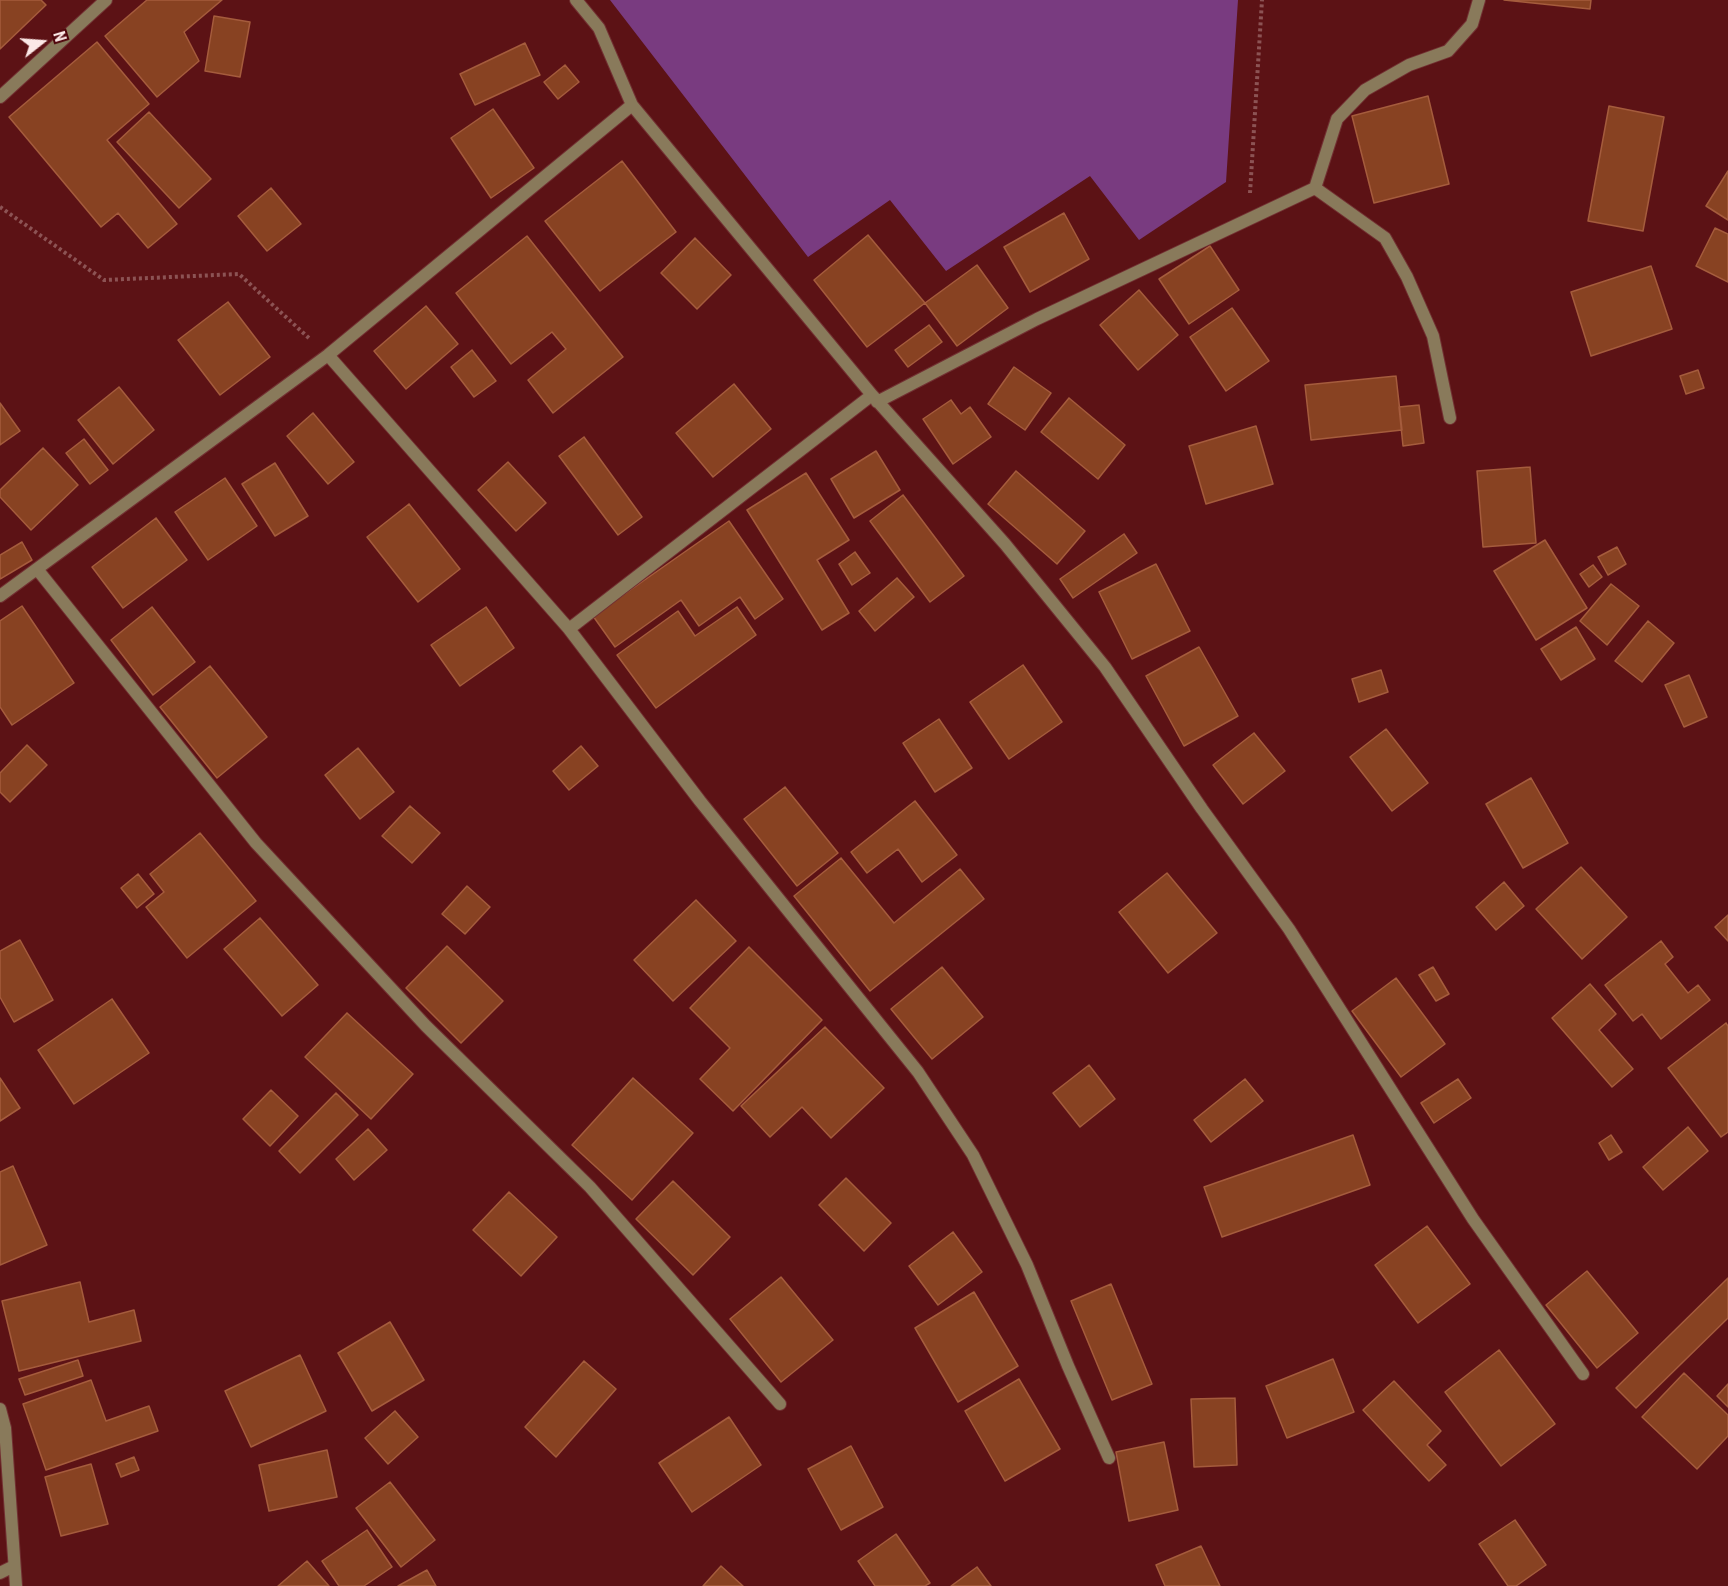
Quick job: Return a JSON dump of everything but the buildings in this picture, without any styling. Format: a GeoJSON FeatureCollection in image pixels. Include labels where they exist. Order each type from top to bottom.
{"type":"FeatureCollection","features":[{"type":"Feature","properties":{"kind":"street"},"geometry":{"type":"LineString","coordinates":[[0,97],[106,0]]}},
{"type":"Feature","properties":{"kind":"street"},"geometry":{"type":"LineString","coordinates":[[576,0],[599,28],[632,105],[874,398],[1005,544],[1105,667],[1202,809],[1289,929],[1473,1219],[1583,1374]]}},
{"type":"Feature","properties":{"kind":"street"},"geometry":{"type":"LineString","coordinates":[[569,629],[874,398],[1315,188],[1337,119],[1365,90],[1409,64],[1448,51],[1472,24],[1479,0]]}},
{"type":"Feature","properties":{"kind":"street"},"geometry":{"type":"LineString","coordinates":[[0,596],[328,356],[632,105]]}},
{"type":"Feature","properties":{"kind":"street"},"geometry":{"type":"LineString","coordinates":[[1315,188],[1385,238],[1407,277],[1433,336],[1450,418]]}},
{"type":"Feature","properties":{"kind":"street"},"geometry":{"type":"LineString","coordinates":[[328,356],[569,629],[707,810],[918,1072],[967,1146],[1027,1265],[1109,1458]]}},
{"type":"Feature","properties":{"kind":"street"},"geometry":{"type":"LineString","coordinates":[[37,569],[256,843],[426,1026],[590,1187],[780,1404]]}},
{"type":"Feature","properties":{"kind":"street"},"geometry":{"type":"LineString","coordinates":[[0,1409],[5,1428],[16,1586]]}},
{"type":"Feature","properties":{"kind":"street"},"geometry":{"type":"LineString","coordinates":[[0,1573],[15,1566]]}},
{"type":"Feature","properties":{"kind":"path"},"geometry":{"type":"LineString","coordinates":[[1248,221],[1262,0]]}},
{"type":"Feature","properties":{"kind":"path"},"geometry":{"type":"LineString","coordinates":[[0,207],[104,280],[239,274],[328,356]]}},
{"type":"Feature","properties":{"kind":"shaded area"},"geometry":{"type":"Polygon","coordinates":[[[610,0],[1238,0],[1226,182],[1139,240],[1090,176],[946,271],[890,200],[808,257],[610,0]]]}}]}
